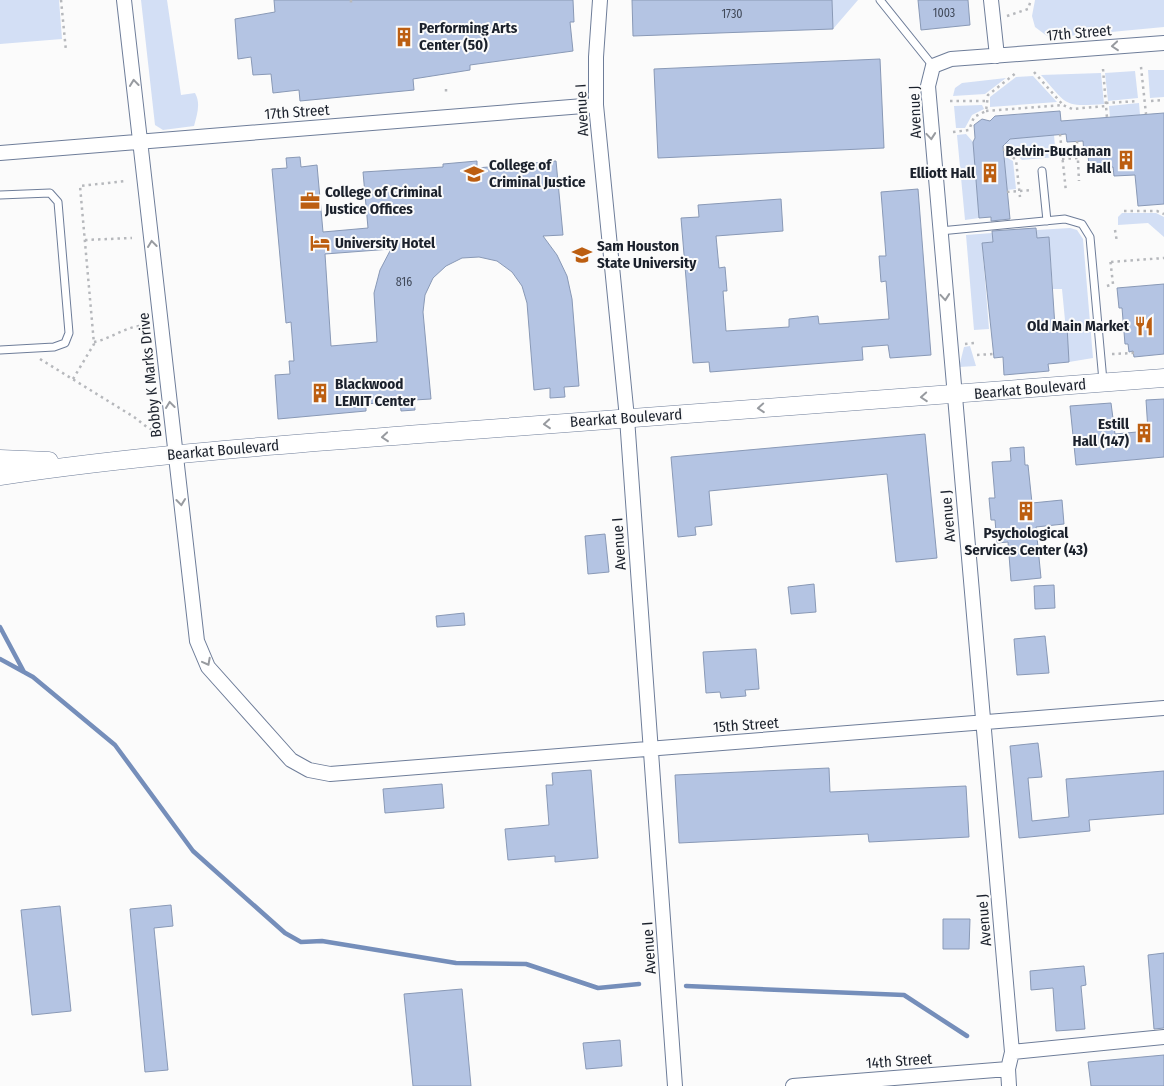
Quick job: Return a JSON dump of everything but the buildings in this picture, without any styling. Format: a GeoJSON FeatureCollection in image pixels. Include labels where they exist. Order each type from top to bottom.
{"type":"FeatureCollection","features":[{"type":"Feature","properties":{"kind":"street","name":"Bobby K Marks Drive"},"geometry":{"type":"LineString","coordinates":[[124,0],[197,641],[208,667],[291,760],[309,770],[330,774]]}},
{"type":"Feature","properties":{"kind":"street","name":"Avenue I"},"geometry":{"type":"LineString","coordinates":[[600,0],[596,57],[596,105],[627,418],[675,1086]]}},
{"type":"Feature","properties":{"kind":"street"},"geometry":{"type":"LineString","coordinates":[[991,0],[997,56]]}},
{"type":"Feature","properties":{"kind":"street","name":"17th Street"},"geometry":{"type":"LineString","coordinates":[[997,56],[1164,42]]}},
{"type":"Feature","properties":{"kind":"street","name":"Avenue J"},"geometry":{"type":"LineString","coordinates":[[997,56],[951,59],[933,66],[928,86],[928,106],[1012,1052],[1008,1069],[1009,1086]]}},
{"type":"Feature","properties":{"kind":"street","name":"17th Street"},"geometry":{"type":"LineString","coordinates":[[0,153],[140,140],[596,105]]}},
{"type":"Feature","properties":{"kind":"street","name":"Bearkat Boulevard"},"geometry":{"type":"LineString","coordinates":[[0,476],[89,462],[176,454],[1164,378]]}},
{"type":"Feature","properties":{"kind":"street","name":"Bearkat Boulevard"},"geometry":{"type":"LineString","coordinates":[[0,459],[89,462]]}},
{"type":"Feature","properties":{"kind":"street","name":"15th Street"},"geometry":{"type":"LineString","coordinates":[[330,774],[1164,708]]}},
{"type":"Feature","properties":{"kind":"street"},"geometry":{"type":"LineString","coordinates":[[1012,1052],[1164,1037]]}},
{"type":"Feature","properties":{"kind":"street","name":"14th Street"},"geometry":{"type":"LineString","coordinates":[[793,1086],[1008,1069]]}},
{"type":"Feature","properties":{"kind":"lane"},"geometry":{"type":"LineString","coordinates":[[880,0],[933,66]]}},
{"type":"Feature","properties":{"kind":"lane"},"geometry":{"type":"LineString","coordinates":[[1042,171],[1047,221]]}},
{"type":"Feature","properties":{"kind":"lane"},"geometry":{"type":"LineString","coordinates":[[0,195],[50,193],[54,197],[60,209],[69,333],[68,339],[61,345],[0,350]]}},
{"type":"Feature","properties":{"kind":"lane"},"geometry":{"type":"LineString","coordinates":[[939,231],[1065,219],[1075,221],[1087,229],[1090,237],[1103,383]]}},
{"type":"Feature","properties":{"kind":"path"},"geometry":{"type":"LineString","coordinates":[[61,0],[66,52]]}},
{"type":"Feature","properties":{"kind":"path"},"geometry":{"type":"LineString","coordinates":[[1007,16],[1028,9],[1031,0]]}},
{"type":"Feature","properties":{"kind":"path"},"geometry":{"type":"LineString","coordinates":[[1142,67],[1146,114]]}},
{"type":"Feature","properties":{"kind":"path"},"geometry":{"type":"LineString","coordinates":[[1103,69],[1107,118]]}},
{"type":"Feature","properties":{"kind":"path"},"geometry":{"type":"LineString","coordinates":[[1034,72],[1063,105],[1072,110],[1138,101]]}},
{"type":"Feature","properties":{"kind":"path"},"geometry":{"type":"LineString","coordinates":[[986,111],[988,95],[1016,73]]}},
{"type":"Feature","properties":{"kind":"path"},"geometry":{"type":"LineString","coordinates":[[1151,101],[1164,100]]}},
{"type":"Feature","properties":{"kind":"path"},"geometry":{"type":"LineString","coordinates":[[950,101],[988,101]]}},
{"type":"Feature","properties":{"kind":"path"},"geometry":{"type":"LineString","coordinates":[[953,132],[969,130],[974,117],[986,111],[1063,105]]}},
{"type":"Feature","properties":{"kind":"path"},"geometry":{"type":"LineString","coordinates":[[1060,134],[1066,192]]}},
{"type":"Feature","properties":{"kind":"path"},"geometry":{"type":"LineString","coordinates":[[1077,141],[1079,180]]}},
{"type":"Feature","properties":{"kind":"path"},"geometry":{"type":"LineString","coordinates":[[1004,149],[1016,160],[1020,197]]}},
{"type":"Feature","properties":{"kind":"path"},"geometry":{"type":"LineString","coordinates":[[1062,159],[1078,158]]}},
{"type":"Feature","properties":{"kind":"path"},"geometry":{"type":"LineString","coordinates":[[73,379],[94,342],[80,186],[126,181]]}},
{"type":"Feature","properties":{"kind":"path"},"geometry":{"type":"LineString","coordinates":[[1007,192],[1044,189]]}},
{"type":"Feature","properties":{"kind":"path"},"geometry":{"type":"LineString","coordinates":[[1124,211],[1157,211],[1164,214]]}},
{"type":"Feature","properties":{"kind":"path"},"geometry":{"type":"LineString","coordinates":[[1115,230],[1117,242]]}},
{"type":"Feature","properties":{"kind":"path"},"geometry":{"type":"LineString","coordinates":[[85,240],[132,238]]}},
{"type":"Feature","properties":{"kind":"path"},"geometry":{"type":"LineString","coordinates":[[1108,295],[1107,285],[1113,284],[1110,258]]}},
{"type":"Feature","properties":{"kind":"path"},"geometry":{"type":"LineString","coordinates":[[1111,262],[1164,258]]}},
{"type":"Feature","properties":{"kind":"path"},"geometry":{"type":"LineString","coordinates":[[94,342],[107,339],[126,329],[140,326]]}},
{"type":"Feature","properties":{"kind":"path"},"geometry":{"type":"LineString","coordinates":[[1111,344],[1113,360]]}},
{"type":"Feature","properties":{"kind":"path"},"geometry":{"type":"LineString","coordinates":[[27,348],[148,428],[157,433],[173,432]]}},
{"type":"Feature","properties":{"kind":"path"},"geometry":{"type":"LineString","coordinates":[[1112,354],[1134,353]]}},
{"type":"Feature","properties":{"kind":"path"},"geometry":{"type":"LineString","coordinates":[[977,355],[994,354]]}},
{"type":"Feature","properties":{"kind":"shaded area"},"geometry":{"type":"Polygon","coordinates":[[[0,0],[59,0],[62,39],[0,44],[0,0]]]}},
{"type":"Feature","properties":{"kind":"shaded area"},"geometry":{"type":"Polygon","coordinates":[[[141,0],[167,0],[181,95],[195,93],[198,101],[194,126],[163,130],[155,125],[141,0]]]}},
{"type":"Feature","properties":{"kind":"shaded area"},"geometry":{"type":"Polygon","coordinates":[[[832,0],[858,0],[833,29],[832,0]]]}},
{"type":"Feature","properties":{"kind":"shaded area"},"geometry":{"type":"Polygon","coordinates":[[[1035,0],[1164,0],[1164,27],[1058,37],[1047,36],[1035,27],[1032,16],[1035,0]]]}},
{"type":"Feature","properties":{"kind":"shaded area"},"geometry":{"type":"Polygon","coordinates":[[[1148,70],[1164,70],[1164,97],[1150,98],[1148,70]]]}},
{"type":"Feature","properties":{"kind":"shaded area"},"geometry":{"type":"Polygon","coordinates":[[[1135,71],[1138,98],[1108,101],[1105,73],[1135,71]]]}},
{"type":"Feature","properties":{"kind":"shaded area"},"geometry":{"type":"Polygon","coordinates":[[[1101,73],[1104,104],[1090,105],[1067,102],[1056,93],[1041,75],[1101,73]]]}},
{"type":"Feature","properties":{"kind":"shaded area"},"geometry":{"type":"Polygon","coordinates":[[[1033,76],[1057,102],[990,107],[990,97],[1016,77],[1033,76]]]}},
{"type":"Feature","properties":{"kind":"shaded area"},"geometry":{"type":"Polygon","coordinates":[[[1006,78],[985,94],[953,96],[955,88],[962,83],[1006,78]]]}},
{"type":"Feature","properties":{"kind":"shaded area"},"geometry":{"type":"Polygon","coordinates":[[[1139,103],[1140,115],[1110,118],[1109,106],[1139,103]]]}},
{"type":"Feature","properties":{"kind":"shaded area"},"geometry":{"type":"Polygon","coordinates":[[[982,105],[984,109],[972,115],[965,128],[956,128],[954,106],[982,105]]]}},
{"type":"Feature","properties":{"kind":"shaded area"},"geometry":{"type":"Polygon","coordinates":[[[966,134],[973,142],[979,218],[965,220],[957,135],[966,134]]]}},
{"type":"Feature","properties":{"kind":"shaded area"},"geometry":{"type":"Polygon","coordinates":[[[1054,135],[1056,157],[1022,160],[1005,144],[1010,139],[1054,135]]]}},
{"type":"Feature","properties":{"kind":"shaded area"},"geometry":{"type":"Polygon","coordinates":[[[1004,156],[1013,161],[1016,189],[1007,190],[1004,156]]]}},
{"type":"Feature","properties":{"kind":"shaded area"},"geometry":{"type":"Polygon","coordinates":[[[1122,213],[1156,213],[1164,217],[1164,237],[1148,223],[1118,225],[1118,217],[1122,213]]]}},
{"type":"Feature","properties":{"kind":"shaded area"},"geometry":{"type":"Polygon","coordinates":[[[1070,228],[1077,230],[1083,239],[1093,358],[1069,362],[1062,289],[1053,289],[1049,238],[1037,238],[1037,230],[1070,228]]]}},
{"type":"Feature","properties":{"kind":"shaded area"},"geometry":{"type":"Polygon","coordinates":[[[992,233],[993,242],[982,243],[989,329],[974,330],[966,235],[992,233]]]}},
{"type":"Feature","properties":{"kind":"shaded area"},"geometry":{"type":"Polygon","coordinates":[[[970,346],[976,366],[959,367],[964,347],[970,346]]]}},
{"type":"Feature","properties":{"kind":"waterway"},"geometry":{"type":"LineString","coordinates":[[0,627],[24,672]]}},
{"type":"Feature","properties":{"kind":"waterway"},"geometry":{"type":"LineString","coordinates":[[0,659],[33,677],[115,745],[193,851],[285,933],[301,942],[322,941],[456,963],[526,964],[598,988],[639,984]]}},
{"type":"Feature","properties":{"kind":"waterway"},"geometry":{"type":"LineString","coordinates":[[686,986],[904,995],[967,1036]]}},
{"type":"Feature","properties":{"kind":"place","name":"Performing Arts Center (50)"},"geometry":{"type":"Point","coordinates":[404,37]}},
{"type":"Feature","properties":{"kind":"place","name":"Belvin-Buchanan Hall"},"geometry":{"type":"Point","coordinates":[1126,160]}},
{"type":"Feature","properties":{"kind":"place","name":"Elliott Hall"},"geometry":{"type":"Point","coordinates":[990,173]}},
{"type":"Feature","properties":{"kind":"place","name":"College of Criminal Justice"},"geometry":{"type":"Point","coordinates":[474,174]}},
{"type":"Feature","properties":{"kind":"place","name":"College of Criminal Justice Offices"},"geometry":{"type":"Point","coordinates":[310,201]}},
{"type":"Feature","properties":{"kind":"place","name":"University Hotel"},"geometry":{"type":"Point","coordinates":[320,243]}},
{"type":"Feature","properties":{"kind":"place","name":"Sam Houston State University"},"geometry":{"type":"Point","coordinates":[582,255]}},
{"type":"Feature","properties":{"kind":"place","name":"Old Main Market"},"geometry":{"type":"Point","coordinates":[1144,326]}},
{"type":"Feature","properties":{"kind":"place","name":"Blackwood LEMIT Center"},"geometry":{"type":"Point","coordinates":[320,393]}},
{"type":"Feature","properties":{"kind":"place","name":"Estill Hall (147)"},"geometry":{"type":"Point","coordinates":[1144,433]}},
{"type":"Feature","properties":{"kind":"place","name":"Psychological Services Center (43)"},"geometry":{"type":"Point","coordinates":[1026,511]}}]}
